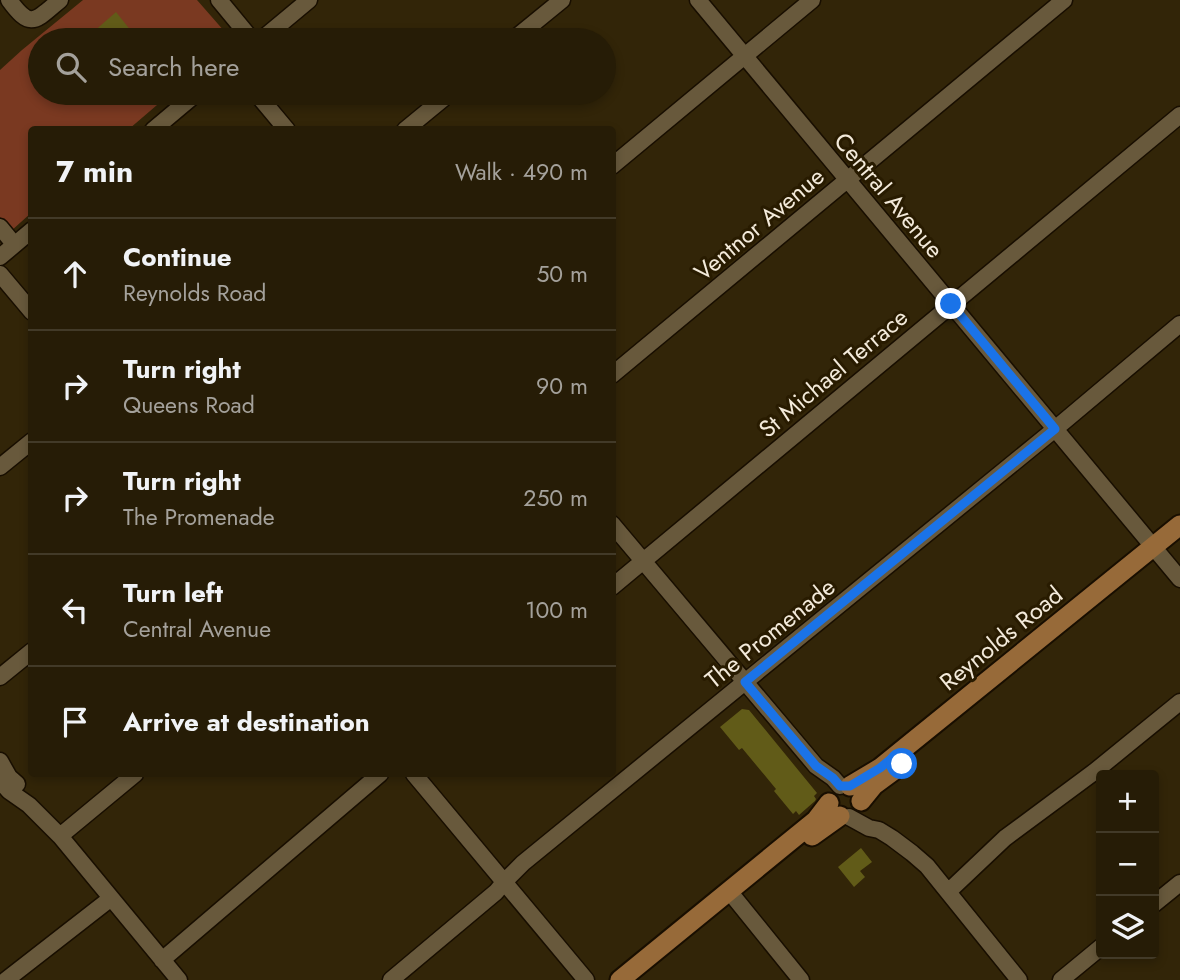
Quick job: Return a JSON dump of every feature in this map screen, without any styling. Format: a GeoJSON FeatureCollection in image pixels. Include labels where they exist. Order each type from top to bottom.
{"type":"FeatureCollection","features":[{"type":"Feature","properties":{"kind":"main road","name":"Reynolds Road"},"geometry":{"type":"LineString","coordinates":[[1156,550],[1180,525]]}},
{"type":"Feature","properties":{"kind":"main road","name":"Reynolds Road"},"geometry":{"type":"LineString","coordinates":[[620,980],[732,894],[816,820],[845,801],[880,768],[899,760],[1156,550],[1180,535]]}},
{"type":"Feature","properties":{"kind":"main road","name":"Reynolds Road"},"geometry":{"type":"LineString","coordinates":[[634,980],[706,915]]}},
{"type":"Feature","properties":{"kind":"street"},"geometry":{"type":"LineString","coordinates":[[9,0],[19,13],[29,20],[35,19],[60,0]]}},
{"type":"Feature","properties":{"kind":"street"},"geometry":{"type":"LineString","coordinates":[[219,0],[242,28]]}},
{"type":"Feature","properties":{"kind":"street"},"geometry":{"type":"LineString","coordinates":[[275,28],[309,0]]}},
{"type":"Feature","properties":{"kind":"street"},"geometry":{"type":"LineString","coordinates":[[528,28],[562,0]]}},
{"type":"Feature","properties":{"kind":"street","name":"Central Avenue"},"geometry":{"type":"LineString","coordinates":[[698,0],[1180,579]]}},
{"type":"Feature","properties":{"kind":"street"},"geometry":{"type":"LineString","coordinates":[[616,163],[812,0]]}},
{"type":"Feature","properties":{"kind":"street","name":"Ventnor Avenue"},"geometry":{"type":"LineString","coordinates":[[616,373],[1064,0]]}},
{"type":"Feature","properties":{"kind":"street"},"geometry":{"type":"LineString","coordinates":[[158,126],[183,105]]}},
{"type":"Feature","properties":{"kind":"street"},"geometry":{"type":"LineString","coordinates":[[266,105],[283,126]]}},
{"type":"Feature","properties":{"kind":"street"},"geometry":{"type":"LineString","coordinates":[[410,126],[435,105]]}},
{"type":"Feature","properties":{"kind":"street","name":"St Michael Terrace"},"geometry":{"type":"LineString","coordinates":[[616,584],[1180,115]]}},
{"type":"Feature","properties":{"kind":"street"},"geometry":{"type":"LineString","coordinates":[[0,227],[14,244]]}},
{"type":"Feature","properties":{"kind":"street"},"geometry":{"type":"LineString","coordinates":[[0,257],[28,233]]}},
{"type":"Feature","properties":{"kind":"street"},"geometry":{"type":"LineString","coordinates":[[0,274],[28,307]]}},
{"type":"Feature","properties":{"kind":"street","name":"The Promenade"},"geometry":{"type":"LineString","coordinates":[[391,980],[496,892],[523,863],[1180,324]]}},
{"type":"Feature","properties":{"kind":"street"},"geometry":{"type":"LineString","coordinates":[[0,467],[28,444]]}},
{"type":"Feature","properties":{"kind":"street"},"geometry":{"type":"LineString","coordinates":[[616,529],[816,766],[833,778],[845,801],[878,830],[927,866],[1019,980]]}},
{"type":"Feature","properties":{"kind":"street"},"geometry":{"type":"LineString","coordinates":[[0,677],[28,654]]}},
{"type":"Feature","properties":{"kind":"street"},"geometry":{"type":"LineString","coordinates":[[949,891],[1005,838],[1094,772],[1180,702]]}},
{"type":"Feature","properties":{"kind":"street"},"geometry":{"type":"LineString","coordinates":[[0,761],[3,781],[43,806],[60,836],[179,980]]}},
{"type":"Feature","properties":{"kind":"street"},"geometry":{"type":"LineString","coordinates":[[60,836],[131,777]]}},
{"type":"Feature","properties":{"kind":"street"},"geometry":{"type":"LineString","coordinates":[[162,960],[376,777]]}},
{"type":"Feature","properties":{"kind":"street"},"geometry":{"type":"LineString","coordinates":[[417,777],[586,980]]}},
{"type":"Feature","properties":{"kind":"street"},"geometry":{"type":"LineString","coordinates":[[1159,900],[1180,883]]}},
{"type":"Feature","properties":{"kind":"street"},"geometry":{"type":"LineString","coordinates":[[732,894],[801,980]]}},
{"type":"Feature","properties":{"kind":"street"},"geometry":{"type":"LineString","coordinates":[[6,980],[110,899]]}},
{"type":"Feature","properties":{"kind":"street"},"geometry":{"type":"LineString","coordinates":[[1060,980],[1096,951]]}},
{"type":"Feature","properties":{"kind":"shaded area"},"geometry":{"type":"Polygon","coordinates":[[[83,0],[197,0],[222,28],[49,28],[83,0]]]}},
{"type":"Feature","properties":{"kind":"shaded area"},"geometry":{"type":"Polygon","coordinates":[[[28,45],[28,105],[157,105],[132,126],[28,126],[28,216],[11,231],[0,217],[0,70],[28,45]]]}},
{"type":"Feature","properties":{"kind":"building"},"geometry":{"type":"Polygon","coordinates":[[[116,12],[129,28],[98,28],[116,12]]]}},
{"type":"Feature","properties":{"kind":"building"},"geometry":{"type":"Polygon","coordinates":[[[742,709],[749,710],[817,793],[814,796],[815,801],[799,815],[796,811],[793,814],[742,748],[739,750],[720,727],[742,709]]]}},
{"type":"Feature","properties":{"kind":"building"},"geometry":{"type":"Polygon","coordinates":[[[861,848],[872,862],[860,871],[865,877],[854,887],[838,867],[861,848]]]}},
{"type":"Feature","properties":{"kind":"route"},"geometry":{"type":"LineString","coordinates":[[902,764],[896,755],[850,786],[840,786],[816,766],[745,682],[1055,429],[951,304]]}}]}
